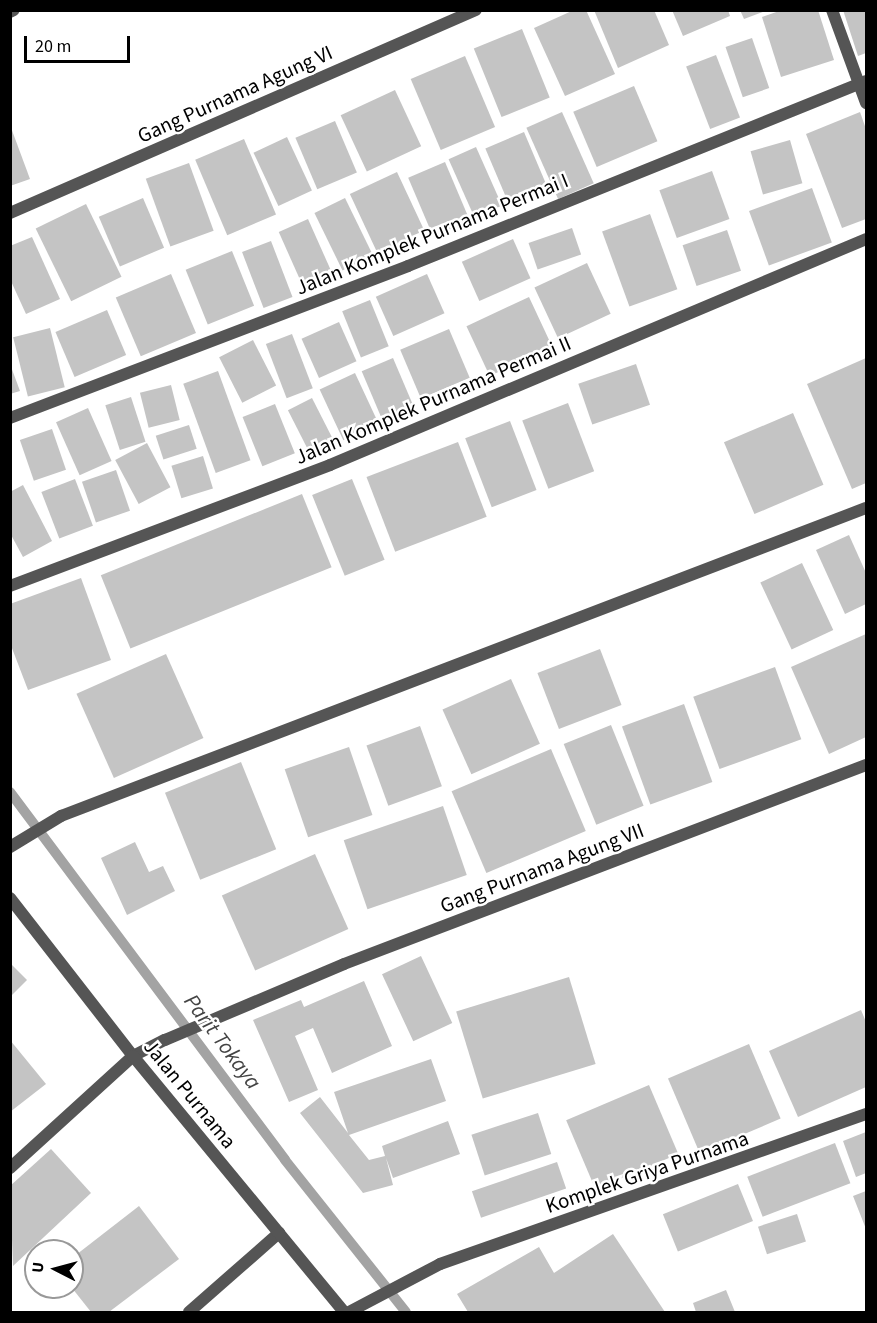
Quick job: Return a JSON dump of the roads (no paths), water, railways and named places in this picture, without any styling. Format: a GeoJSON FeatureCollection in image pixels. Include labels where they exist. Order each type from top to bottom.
{"type":"FeatureCollection","features":[{"type":"Feature","properties":{"kind":"street","name":"Gang Purnama Agung VI"},"geometry":{"type":"LineString","coordinates":[[10,213],[476,10]]}},
{"type":"Feature","properties":{"kind":"street"},"geometry":{"type":"LineString","coordinates":[[832,10],[862,83],[867,103]]}},
{"type":"Feature","properties":{"kind":"street","name":"Jalan Komplek Purnama Permai I"},"geometry":{"type":"LineString","coordinates":[[10,418],[408,266],[862,83]]}},
{"type":"Feature","properties":{"kind":"street","name":"Jalan Komplek Purnama Permai II"},"geometry":{"type":"LineString","coordinates":[[10,586],[330,465],[867,239]]}},
{"type":"Feature","properties":{"kind":"street"},"geometry":{"type":"LineString","coordinates":[[13,845],[61,816],[867,508]]}},
{"type":"Feature","properties":{"kind":"street","name":"Gang Purnama Agung VII"},"geometry":{"type":"LineString","coordinates":[[10,1168],[133,1056],[165,1040],[345,964],[867,765]]}},
{"type":"Feature","properties":{"kind":"street","name":"Jalan Purnama"},"geometry":{"type":"LineString","coordinates":[[10,898],[133,1056],[344,1312]]}},
{"type":"Feature","properties":{"kind":"street","name":"Komplek Griya Purnama"},"geometry":{"type":"LineString","coordinates":[[349,1312],[440,1264],[867,1114]]}},
{"type":"Feature","properties":{"kind":"street"},"geometry":{"type":"LineString","coordinates":[[189,1312],[279,1233]]}},
{"type":"Feature","properties":{"kind":"waterway","name":"Parit Tokaya"},"geometry":{"type":"LineString","coordinates":[[10,792],[285,1160],[406,1312]]}}]}
